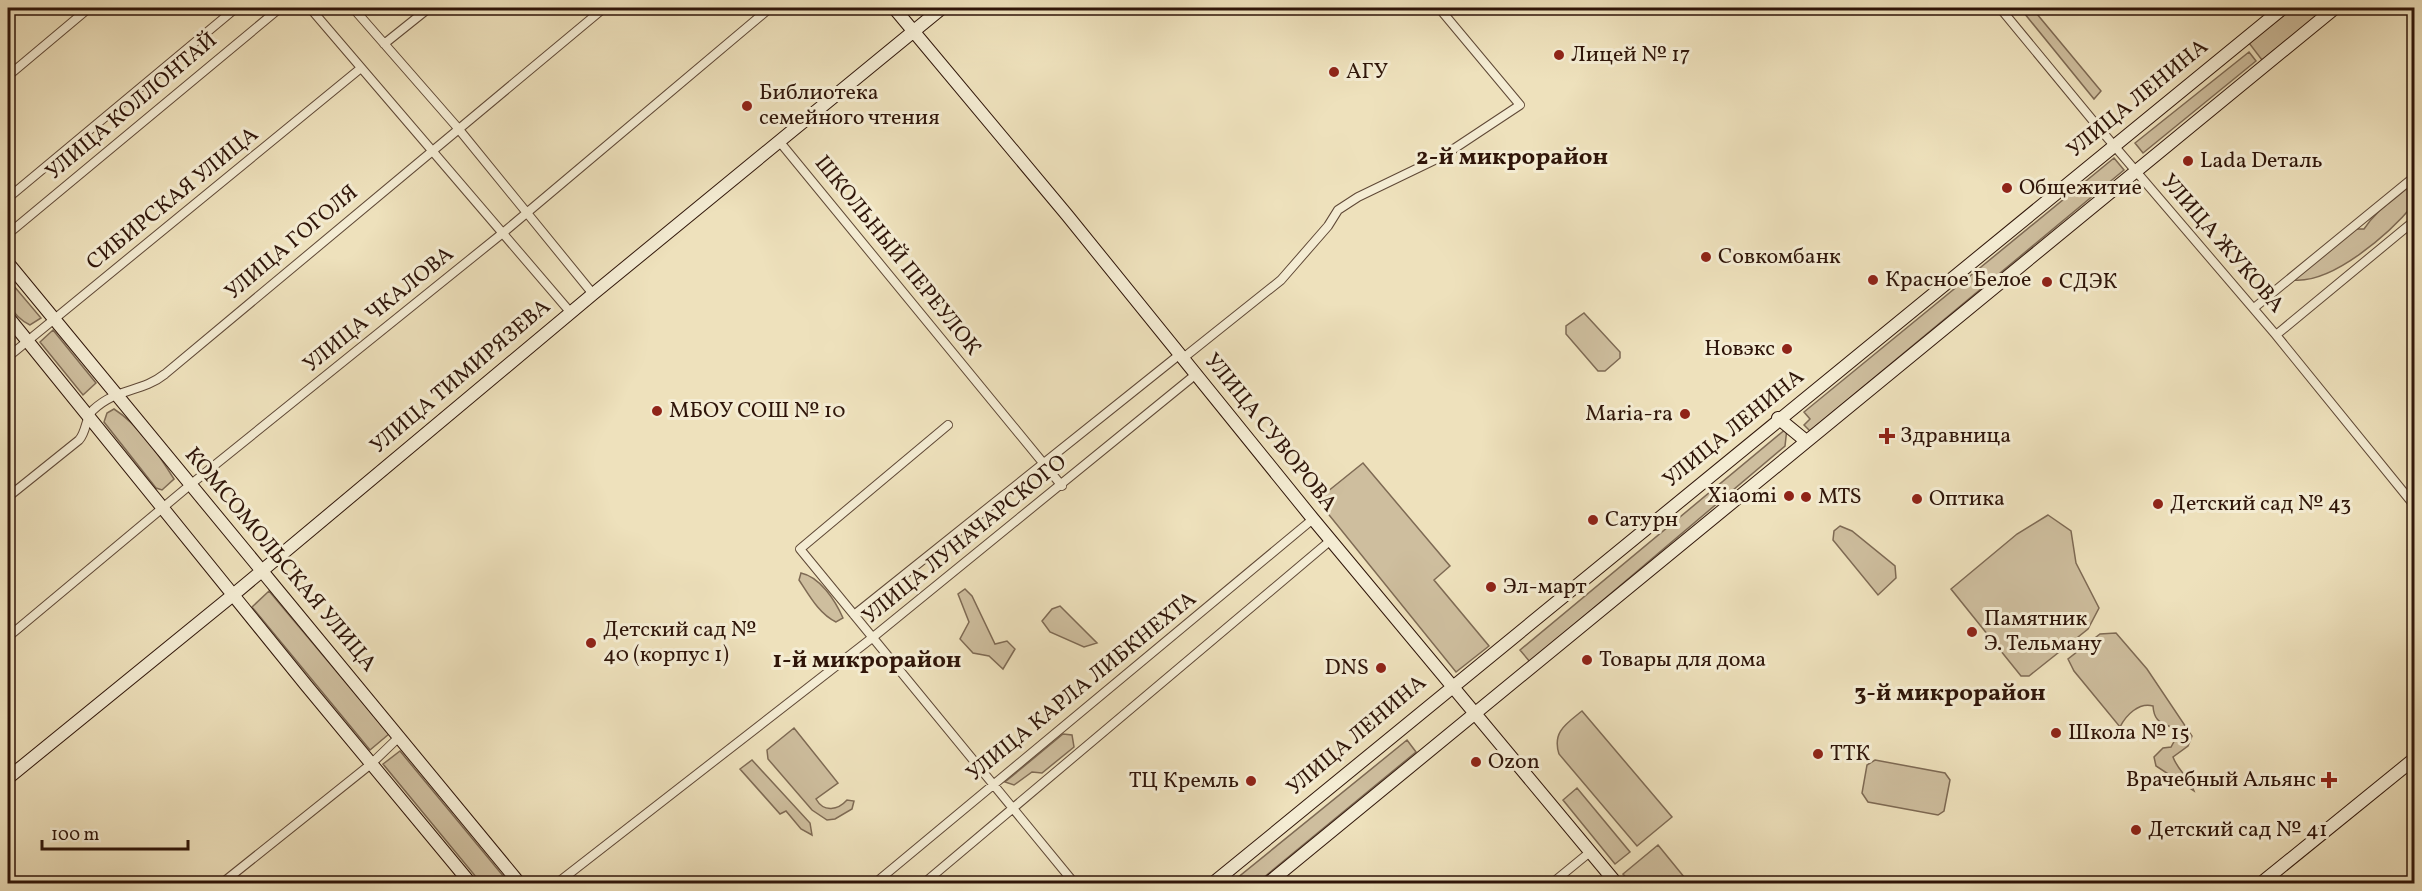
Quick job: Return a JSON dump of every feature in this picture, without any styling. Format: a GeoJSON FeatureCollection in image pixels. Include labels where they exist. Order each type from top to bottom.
{"type":"FeatureCollection","features":[{"type":"Feature","properties":{"kind":"street"},"geometry":{"type":"LineString","coordinates":[[8,76],[89,8]]}},
{"type":"Feature","properties":{"kind":"street","name":"УЛИЦА КОЛЛОНТАЙ"},"geometry":{"type":"LineString","coordinates":[[8,198],[236,8]]}},
{"type":"Feature","properties":{"kind":"street","name":"УЛИЦА КОЛЛОНТАЙ"},"geometry":{"type":"LineString","coordinates":[[8,234],[280,8]]}},
{"type":"Feature","properties":{"kind":"street"},"geometry":{"type":"LineString","coordinates":[[310,8],[571,313]]}},
{"type":"Feature","properties":{"kind":"street"},"geometry":{"type":"LineString","coordinates":[[353,8],[458,127],[593,294]]}},
{"type":"Feature","properties":{"kind":"street"},"geometry":{"type":"LineString","coordinates":[[384,44],[429,8]]}},
{"type":"Feature","properties":{"kind":"street","name":"УЛИЦА ГОГОЛЯ"},"geometry":{"type":"LineString","coordinates":[[8,497],[79,440],[86,429],[89,415],[116,393],[144,387],[158,380],[458,127],[604,8]]}},
{"type":"Feature","properties":{"kind":"street","name":"УЛИЦА ЧКАЛОВА"},"geometry":{"type":"LineString","coordinates":[[8,637],[163,507],[504,232],[770,8]]}},
{"type":"Feature","properties":{"kind":"street","name":"УЛИЦА СУВОРОВА"},"geometry":{"type":"LineString","coordinates":[[894,8],[1067,215],[1180,357],[1476,713],[1611,881]]}},
{"type":"Feature","properties":{"kind":"street","name":"УЛИЦА ТИМИРЯЗЕВА"},"geometry":{"type":"LineString","coordinates":[[8,778],[233,595],[593,294],[942,8]]}},
{"type":"Feature","properties":{"kind":"street","name":"УЛИЦА ЛУНАЧАРСКОГО"},"geometry":{"type":"LineString","coordinates":[[854,615],[1281,280],[1322,234],[1338,210],[1358,197],[1443,156],[1520,105],[1439,8]]}},
{"type":"Feature","properties":{"kind":"street","name":"УЛИЦА ЖУКОВА"},"geometry":{"type":"LineString","coordinates":[[2000,8],[2135,171],[2276,334],[2415,505]]}},
{"type":"Feature","properties":{"kind":"street","name":"УЛИЦА ЛЕНИНА"},"geometry":{"type":"LineString","coordinates":[[1212,884],[1451,685],[2283,8]]}},
{"type":"Feature","properties":{"kind":"street"},"geometry":{"type":"LineString","coordinates":[[1267,884],[2335,8]]}},
{"type":"Feature","properties":{"kind":"street","name":"СИБИРСКАЯ УЛИЦА"},"geometry":{"type":"LineString","coordinates":[[8,357],[361,68]]}},
{"type":"Feature","properties":{"kind":"street","name":"ШКОЛЬНЫЙ ПЕРЕУЛОК"},"geometry":{"type":"LineString","coordinates":[[779,141],[1062,486]]}},
{"type":"Feature","properties":{"kind":"street"},"geometry":{"type":"LineString","coordinates":[[2254,308],[2415,177]]}},
{"type":"Feature","properties":{"kind":"street"},"geometry":{"type":"LineString","coordinates":[[2276,334],[2415,221]]}},
{"type":"Feature","properties":{"kind":"street","name":"КОМСОМОЛЬСКАЯ УЛИЦА"},"geometry":{"type":"LineString","coordinates":[[8,263],[520,884]]}},
{"type":"Feature","properties":{"kind":"street"},"geometry":{"type":"LineString","coordinates":[[8,317],[471,884]]}},
{"type":"Feature","properties":{"kind":"street","name":"УЛИЦА ЛУНАЧАРСКОГО"},"geometry":{"type":"LineString","coordinates":[[556,884],[872,638],[1062,486],[1195,375]]}},
{"type":"Feature","properties":{"kind":"street"},"geometry":{"type":"LineString","coordinates":[[1778,418],[1806,441]]}},
{"type":"Feature","properties":{"kind":"street"},"geometry":{"type":"LineString","coordinates":[[948,425],[800,549],[1075,884]]}},
{"type":"Feature","properties":{"kind":"street","name":"УЛИЦА КАРЛА ЛИБКНЕХТА"},"geometry":{"type":"LineString","coordinates":[[874,884],[1313,519]]}},
{"type":"Feature","properties":{"kind":"street","name":"УЛИЦА КАРЛА ЛИБКНЕХТА"},"geometry":{"type":"LineString","coordinates":[[924,884],[1331,540]]}},
{"type":"Feature","properties":{"kind":"street"},"geometry":{"type":"LineString","coordinates":[[221,884],[371,764],[399,737]]}},
{"type":"Feature","properties":{"kind":"street"},"geometry":{"type":"LineString","coordinates":[[2260,884],[2415,759]]}},
{"type":"Feature","properties":{"kind":"street"},"geometry":{"type":"LineString","coordinates":[[1551,884],[1590,852]]}},
{"type":"Feature","properties":{"kind":"shaded area"},"geometry":{"type":"Polygon","coordinates":[[[2020,8],[2032,8],[2101,91],[2094,99],[2020,8]]]}},
{"type":"Feature","properties":{"kind":"shaded area"},"geometry":{"type":"Polygon","coordinates":[[[2293,8],[2327,8],[2262,60],[2249,43],[2293,8]]]}},
{"type":"Feature","properties":{"kind":"shaded area"},"geometry":{"type":"Polygon","coordinates":[[[2249,52],[2256,61],[2143,153],[2135,143],[2249,52]]]}},
{"type":"Feature","properties":{"kind":"shaded area"},"geometry":{"type":"Polygon","coordinates":[[[2114,158],[2124,170],[1810,431],[1804,425],[1810,419],[1804,412],[2114,158]]]}},
{"type":"Feature","properties":{"kind":"shaded area"},"geometry":{"type":"Polygon","coordinates":[[[2414,181],[2414,204],[2376,242],[2343,265],[2325,274],[2309,279],[2293,280],[2355,229],[2364,229],[2375,215],[2414,181]]]}},
{"type":"Feature","properties":{"kind":"shaded area"},"geometry":{"type":"Polygon","coordinates":[[[8,279],[41,318],[30,325],[18,317],[9,301],[8,279]]]}},
{"type":"Feature","properties":{"kind":"shaded area"},"geometry":{"type":"Polygon","coordinates":[[[1584,313],[1620,352],[1620,358],[1605,371],[1598,371],[1566,334],[1566,326],[1584,313]]]}},
{"type":"Feature","properties":{"kind":"shaded area"},"geometry":{"type":"Polygon","coordinates":[[[53,330],[96,383],[83,395],[40,342],[53,330]]]}},
{"type":"Feature","properties":{"kind":"shaded area"},"geometry":{"type":"Polygon","coordinates":[[[114,409],[140,432],[174,479],[162,490],[156,488],[104,422],[107,413],[114,409]]]}},
{"type":"Feature","properties":{"kind":"shaded area"},"geometry":{"type":"Polygon","coordinates":[[[1787,428],[1785,446],[1530,662],[1520,650],[1787,428]]]}},
{"type":"Feature","properties":{"kind":"shaded area"},"geometry":{"type":"Polygon","coordinates":[[[1363,463],[1450,566],[1434,580],[1489,646],[1456,672],[1317,500],[1363,463]]]}},
{"type":"Feature","properties":{"kind":"shaded area"},"geometry":{"type":"Polygon","coordinates":[[[2048,515],[2071,531],[2076,563],[2099,608],[2088,629],[2029,676],[2021,676],[1951,589],[2017,534],[2048,515]]]}},
{"type":"Feature","properties":{"kind":"shaded area"},"geometry":{"type":"Polygon","coordinates":[[[1840,526],[1852,531],[1895,566],[1896,578],[1878,595],[1833,540],[1834,531],[1840,526]]]}},
{"type":"Feature","properties":{"kind":"shaded area"},"geometry":{"type":"Polygon","coordinates":[[[801,573],[821,584],[843,618],[836,622],[819,609],[799,580],[801,573]]]}},
{"type":"Feature","properties":{"kind":"shaded area"},"geometry":{"type":"Polygon","coordinates":[[[965,589],[972,596],[995,644],[1007,641],[1015,649],[1003,669],[989,656],[973,653],[960,639],[969,622],[958,594],[965,589]]]}},
{"type":"Feature","properties":{"kind":"shaded area"},"geometry":{"type":"Polygon","coordinates":[[[269,591],[389,734],[370,750],[252,607],[269,591]]]}},
{"type":"Feature","properties":{"kind":"shaded area"},"geometry":{"type":"Polygon","coordinates":[[[1060,606],[1097,643],[1084,647],[1050,632],[1042,621],[1052,609],[1060,606]]]}},
{"type":"Feature","properties":{"kind":"shaded area"},"geometry":{"type":"Polygon","coordinates":[[[2116,633],[2147,669],[2192,736],[2188,746],[2173,757],[2194,791],[2156,766],[2154,757],[2163,748],[2171,747],[2176,738],[2173,728],[2156,718],[2153,706],[2143,706],[2134,710],[2120,727],[2074,671],[2068,659],[2100,634],[2116,633]]]}},
{"type":"Feature","properties":{"kind":"shaded area"},"geometry":{"type":"Polygon","coordinates":[[[1582,711],[1672,817],[1637,846],[1559,754],[1557,740],[1559,734],[1582,711]]]}},
{"type":"Feature","properties":{"kind":"shaded area"},"geometry":{"type":"Polygon","coordinates":[[[794,728],[838,783],[816,799],[819,803],[827,808],[835,808],[847,800],[854,801],[852,809],[835,819],[827,820],[812,810],[768,759],[767,750],[794,728]]]}},
{"type":"Feature","properties":{"kind":"shaded area"},"geometry":{"type":"Polygon","coordinates":[[[1063,734],[1072,735],[1074,747],[1042,773],[1032,772],[1014,785],[1005,782],[1063,734]]]}},
{"type":"Feature","properties":{"kind":"shaded area"},"geometry":{"type":"Polygon","coordinates":[[[1407,740],[1416,752],[1257,883],[1231,883],[1407,740]]]}},
{"type":"Feature","properties":{"kind":"shaded area"},"geometry":{"type":"Polygon","coordinates":[[[400,751],[509,883],[481,883],[383,764],[400,751]]]}},
{"type":"Feature","properties":{"kind":"shaded area"},"geometry":{"type":"Polygon","coordinates":[[[752,760],[810,823],[812,835],[801,829],[786,811],[780,814],[740,769],[752,760]]]}},
{"type":"Feature","properties":{"kind":"shaded area"},"geometry":{"type":"Polygon","coordinates":[[[1875,760],[1945,773],[1950,780],[1944,811],[1938,815],[1868,802],[1862,793],[1867,765],[1875,760]]]}},
{"type":"Feature","properties":{"kind":"shaded area"},"geometry":{"type":"Polygon","coordinates":[[[1577,788],[1630,852],[1615,864],[1563,800],[1577,788]]]}},
{"type":"Feature","properties":{"kind":"shaded area"},"geometry":{"type":"Polygon","coordinates":[[[1658,845],[1689,883],[1631,883],[1623,874],[1658,845]]]}},
{"type":"Feature","properties":{"kind":"place","name":"Лицей № 17"},"geometry":{"type":"Point","coordinates":[1559,55]}},
{"type":"Feature","properties":{"kind":"place","name":"АГУ"},"geometry":{"type":"Point","coordinates":[1334,72]}},
{"type":"Feature","properties":{"kind":"place","name":"Библиотека семейного чтения"},"geometry":{"type":"Point","coordinates":[747,106]}},
{"type":"Feature","properties":{"kind":"place","name":"Lada Dеталь"},"geometry":{"type":"Point","coordinates":[2188,161]}},
{"type":"Feature","properties":{"kind":"place","name":"Общежитие"},"geometry":{"type":"Point","coordinates":[2007,188]}},
{"type":"Feature","properties":{"kind":"place","name":"Совкомбанк"},"geometry":{"type":"Point","coordinates":[1706,257]}},
{"type":"Feature","properties":{"kind":"place","name":"Красное Белое"},"geometry":{"type":"Point","coordinates":[1873,280]}},
{"type":"Feature","properties":{"kind":"place","name":"СДЭК"},"geometry":{"type":"Point","coordinates":[2047,282]}},
{"type":"Feature","properties":{"kind":"place","name":"Новэкс"},"geometry":{"type":"Point","coordinates":[1787,349]}},
{"type":"Feature","properties":{"kind":"place","name":"МБОУ СОШ № 10"},"geometry":{"type":"Point","coordinates":[657,411]}},
{"type":"Feature","properties":{"kind":"place","name":"Maria-ra"},"geometry":{"type":"Point","coordinates":[1685,414]}},
{"type":"Feature","properties":{"kind":"place","name":"Здравница"},"geometry":{"type":"Point","coordinates":[1887,436]}},
{"type":"Feature","properties":{"kind":"place","name":"Xiaomi"},"geometry":{"type":"Point","coordinates":[1789,496]}},
{"type":"Feature","properties":{"kind":"place","name":"MTS"},"geometry":{"type":"Point","coordinates":[1806,497]}},
{"type":"Feature","properties":{"kind":"place","name":"Оптика"},"geometry":{"type":"Point","coordinates":[1917,499]}},
{"type":"Feature","properties":{"kind":"place","name":"Детский сад № 43"},"geometry":{"type":"Point","coordinates":[2158,504]}},
{"type":"Feature","properties":{"kind":"place","name":"Сатурн"},"geometry":{"type":"Point","coordinates":[1593,520]}},
{"type":"Feature","properties":{"kind":"place","name":"Эл-март"},"geometry":{"type":"Point","coordinates":[1491,587]}},
{"type":"Feature","properties":{"kind":"place","name":"Памятник Э. Тельману"},"geometry":{"type":"Point","coordinates":[1972,632]}},
{"type":"Feature","properties":{"kind":"place","name":"Детский сад № 40 (корпус 1)"},"geometry":{"type":"Point","coordinates":[591,643]}},
{"type":"Feature","properties":{"kind":"place","name":"Товары для дома"},"geometry":{"type":"Point","coordinates":[1587,660]}},
{"type":"Feature","properties":{"kind":"place","name":"DNS"},"geometry":{"type":"Point","coordinates":[1381,668]}},
{"type":"Feature","properties":{"kind":"place","name":"Школа № 15"},"geometry":{"type":"Point","coordinates":[2056,733]}},
{"type":"Feature","properties":{"kind":"place","name":"ТТК"},"geometry":{"type":"Point","coordinates":[1818,754]}},
{"type":"Feature","properties":{"kind":"place","name":"Ozon"},"geometry":{"type":"Point","coordinates":[1476,762]}},
{"type":"Feature","properties":{"kind":"place","name":"Врачебный Альянс"},"geometry":{"type":"Point","coordinates":[2329,780]}},
{"type":"Feature","properties":{"kind":"place","name":"ТЦ Кремль"},"geometry":{"type":"Point","coordinates":[1251,781]}},
{"type":"Feature","properties":{"kind":"place","name":"Детский сад № 41"},"geometry":{"type":"Point","coordinates":[2136,830]}},
{"type":"Feature","properties":{"kind":"district","name":"2-й микрорайон"},"geometry":{"type":"Point","coordinates":[1512,158]}},
{"type":"Feature","properties":{"kind":"district","name":"1-й микрорайон"},"geometry":{"type":"Point","coordinates":[867,661]}},
{"type":"Feature","properties":{"kind":"district","name":"3-й микрорайон"},"geometry":{"type":"Point","coordinates":[1950,694]}}]}
